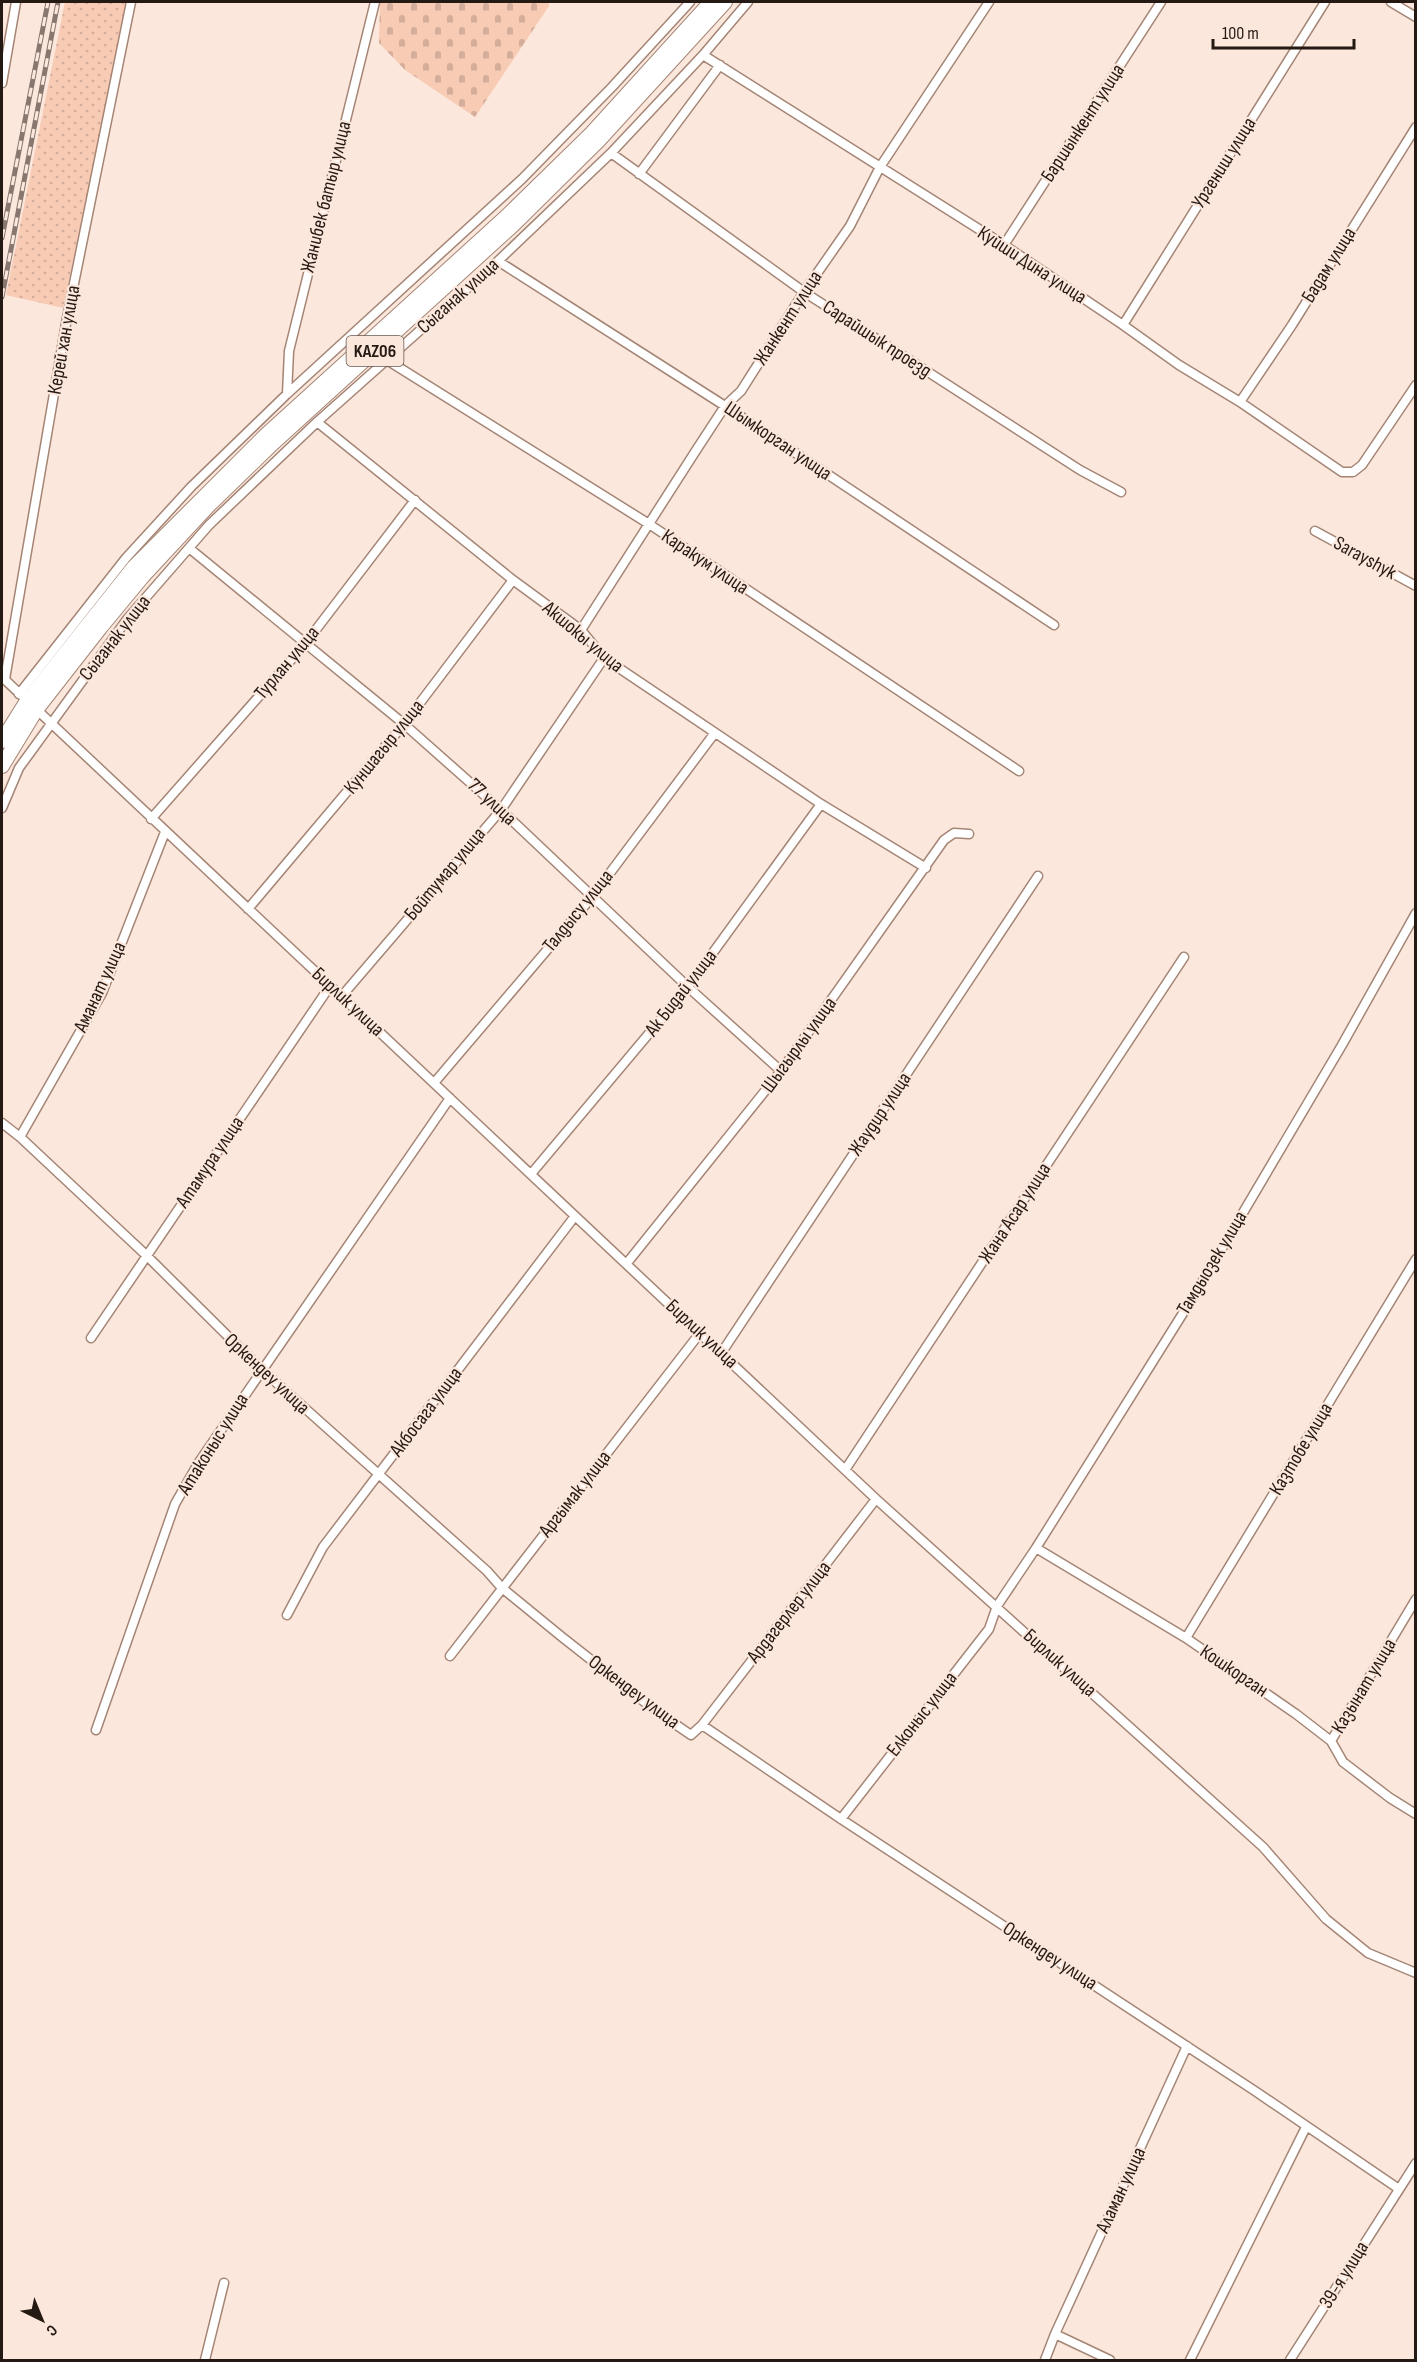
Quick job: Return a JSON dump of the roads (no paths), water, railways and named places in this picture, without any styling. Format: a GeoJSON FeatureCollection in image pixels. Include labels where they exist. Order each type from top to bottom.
{"type":"FeatureCollection","features":[{"type":"Feature","properties":{"kind":"highway","name":"KАZ06"},"geometry":{"type":"LineString","coordinates":[[2,741],[27,702],[133,568],[266,436],[506,217],[592,133],[711,2]]}},
{"type":"Feature","properties":{"kind":"highway","name":"KАZ06"},"geometry":{"type":"LineString","coordinates":[[2,766],[27,702],[208,506],[273,443],[513,225],[599,140],[725,2]]}},
{"type":"Feature","properties":{"kind":"street"},"geometry":{"type":"LineString","coordinates":[[2,83],[16,2]]}},
{"type":"Feature","properties":{"kind":"street","name":"Керей хан улица"},"geometry":{"type":"LineString","coordinates":[[3,678],[67,318],[131,2]]}},
{"type":"Feature","properties":{"kind":"street","name":"Жанибек батыр улица"},"geometry":{"type":"LineString","coordinates":[[287,394],[289,351],[375,2]]}},
{"type":"Feature","properties":{"kind":"street"},"geometry":{"type":"LineString","coordinates":[[27,702],[126,558],[191,487],[287,394],[522,179],[612,87],[690,2]]}},
{"type":"Feature","properties":{"kind":"street","name":"Сыганак улица"},"geometry":{"type":"LineString","coordinates":[[2,808],[19,768],[128,618],[209,525],[317,422],[498,261],[610,153],[704,54],[748,2]]}},
{"type":"Feature","properties":{"kind":"street","name":"Жанкент улица"},"geometry":{"type":"LineString","coordinates":[[581,630],[725,406],[741,391],[804,292],[850,226],[880,167],[989,2]]}},
{"type":"Feature","properties":{"kind":"street","name":"Баршынкент улица"},"geometry":{"type":"LineString","coordinates":[[1004,245],[1161,2]]}},
{"type":"Feature","properties":{"kind":"street","name":"Ургениш улица"},"geometry":{"type":"LineString","coordinates":[[1124,325],[1325,2]]}},
{"type":"Feature","properties":{"kind":"street"},"geometry":{"type":"LineString","coordinates":[[1391,2],[1416,17]]}},
{"type":"Feature","properties":{"kind":"street","name":"Куйши Дина улица"},"geometry":{"type":"LineString","coordinates":[[704,54],[1004,245],[1124,325],[1179,366],[1240,402],[1342,472],[1359,469],[1416,385]]}},
{"type":"Feature","properties":{"kind":"street"},"geometry":{"type":"LineString","coordinates":[[639,174],[720,65]]}},
{"type":"Feature","properties":{"kind":"street","name":"Бадам улица"},"geometry":{"type":"LineString","coordinates":[[1240,402],[1292,326],[1416,127]]}},
{"type":"Feature","properties":{"kind":"street","name":"Сарайшык проезд"},"geometry":{"type":"LineString","coordinates":[[610,153],[804,292],[1080,470],[1121,492]]}},
{"type":"Feature","properties":{"kind":"street","name":"Шымкорган улица"},"geometry":{"type":"LineString","coordinates":[[498,261],[725,406],[1054,625]]}},
{"type":"Feature","properties":{"kind":"street","name":"Каракум улица"},"geometry":{"type":"LineString","coordinates":[[387,360],[649,525],[1019,771]]}},
{"type":"Feature","properties":{"kind":"street","name":"Акшокы улица"},"geometry":{"type":"LineString","coordinates":[[317,422],[513,580],[581,630],[604,658],[821,804],[926,868]]}},
{"type":"Feature","properties":{"kind":"street","name":"Турлан улица"},"geometry":{"type":"LineString","coordinates":[[151,819],[304,644],[415,500]]}},
{"type":"Feature","properties":{"kind":"street","name":"Sarayshyk"},"geometry":{"type":"LineString","coordinates":[[1315,531],[1416,586]]}},
{"type":"Feature","properties":{"kind":"street","name":"77 улица"},"geometry":{"type":"LineString","coordinates":[[189,548],[404,724],[501,810],[688,987],[782,1071]]}},
{"type":"Feature","properties":{"kind":"street","name":"Куншагыр улица"},"geometry":{"type":"LineString","coordinates":[[248,909],[404,724],[513,580]]}},
{"type":"Feature","properties":{"kind":"street","name":"Бойтумар улица"},"geometry":{"type":"LineString","coordinates":[[341,997],[501,810],[604,658]]}},
{"type":"Feature","properties":{"kind":"street","name":"Бирлик улица"},"geometry":{"type":"LineString","coordinates":[[3,678],[876,1499],[1263,1847],[1326,1919],[1368,1953],[1416,1973]]}},
{"type":"Feature","properties":{"kind":"street","name":"Талдысу улица"},"geometry":{"type":"LineString","coordinates":[[434,1083],[592,897],[714,734]]}},
{"type":"Feature","properties":{"kind":"street","name":"Ак Бидай улица"},"geometry":{"type":"LineString","coordinates":[[531,1174],[688,987],[821,804]]}},
{"type":"Feature","properties":{"kind":"street","name":"Аманат улица"},"geometry":{"type":"LineString","coordinates":[[20,1137],[102,993],[165,832]]}},
{"type":"Feature","properties":{"kind":"street","name":"Шыгырлы улица"},"geometry":{"type":"LineString","coordinates":[[627,1263],[782,1071],[926,868],[934,853],[950,835],[961,832],[969,834]]}},
{"type":"Feature","properties":{"kind":"street","name":"Жаудир улица"},"geometry":{"type":"LineString","coordinates":[[722,1352],[1038,876]]}},
{"type":"Feature","properties":{"kind":"street","name":"Тамдыозек улица"},"geometry":{"type":"LineString","coordinates":[[997,1606],[1036,1548],[1195,1294],[1342,1045],[1416,914]]}},
{"type":"Feature","properties":{"kind":"street","name":"Жана Асар улица"},"geometry":{"type":"LineString","coordinates":[[845,1470],[1184,957]]}},
{"type":"Feature","properties":{"kind":"street","name":"Атамура улица"},"geometry":{"type":"LineString","coordinates":[[92,1338],[330,986]]}},
{"type":"Feature","properties":{"kind":"street","name":"Атаконыс улица"},"geometry":{"type":"LineString","coordinates":[[96,1730],[175,1504],[199,1462],[261,1369],[450,1098]]}},
{"type":"Feature","properties":{"kind":"street","name":"Оркендеу улица"},"geometry":{"type":"LineString","coordinates":[[2,1123],[20,1137],[146,1255],[261,1369],[378,1476],[487,1572],[502,1588],[609,1674],[692,1735],[702,1725],[1399,2189]]}},
{"type":"Feature","properties":{"kind":"street","name":"Акбосага улица"},"geometry":{"type":"LineString","coordinates":[[288,1615],[323,1547],[575,1216]]}},
{"type":"Feature","properties":{"kind":"street","name":"Казтобе улица"},"geometry":{"type":"LineString","coordinates":[[1186,1638],[1416,1259]]}},
{"type":"Feature","properties":{"kind":"street","name":"Аргымак улица"},"geometry":{"type":"LineString","coordinates":[[450,1656],[700,1333]]}},
{"type":"Feature","properties":{"kind":"street","name":"Ардагерлер улица"},"geometry":{"type":"LineString","coordinates":[[702,1725],[876,1499]]}},
{"type":"Feature","properties":{"kind":"street","name":"Кошкорган"},"geometry":{"type":"LineString","coordinates":[[1036,1548],[1186,1638],[1296,1714],[1331,1741],[1343,1762],[1390,1798],[1416,1814]]}},
{"type":"Feature","properties":{"kind":"street","name":"Казынат улица"},"geometry":{"type":"LineString","coordinates":[[1331,1741],[1416,1599]]}},
{"type":"Feature","properties":{"kind":"street","name":"Елконыс улица"},"geometry":{"type":"LineString","coordinates":[[841,1819],[988,1629],[997,1606]]}},
{"type":"Feature","properties":{"kind":"street","name":"Аламан улица"},"geometry":{"type":"LineString","coordinates":[[1045,2361],[1055,2334],[1187,2046]]}},
{"type":"Feature","properties":{"kind":"street"},"geometry":{"type":"LineString","coordinates":[[1190,2361],[1306,2127]]}},
{"type":"Feature","properties":{"kind":"street","name":"39-я улица"},"geometry":{"type":"LineString","coordinates":[[1290,2361],[1416,2163]]}},
{"type":"Feature","properties":{"kind":"street"},"geometry":{"type":"LineString","coordinates":[[205,2361],[224,2283]]}},
{"type":"Feature","properties":{"kind":"street"},"geometry":{"type":"LineString","coordinates":[[1055,2334],[1110,2361]]}},
{"type":"Feature","properties":{"kind":"railway"},"geometry":{"type":"LineString","coordinates":[[2,238],[48,2]]}},
{"type":"Feature","properties":{"kind":"railway"},"geometry":{"type":"LineString","coordinates":[[2,297],[58,2]]}}]}
